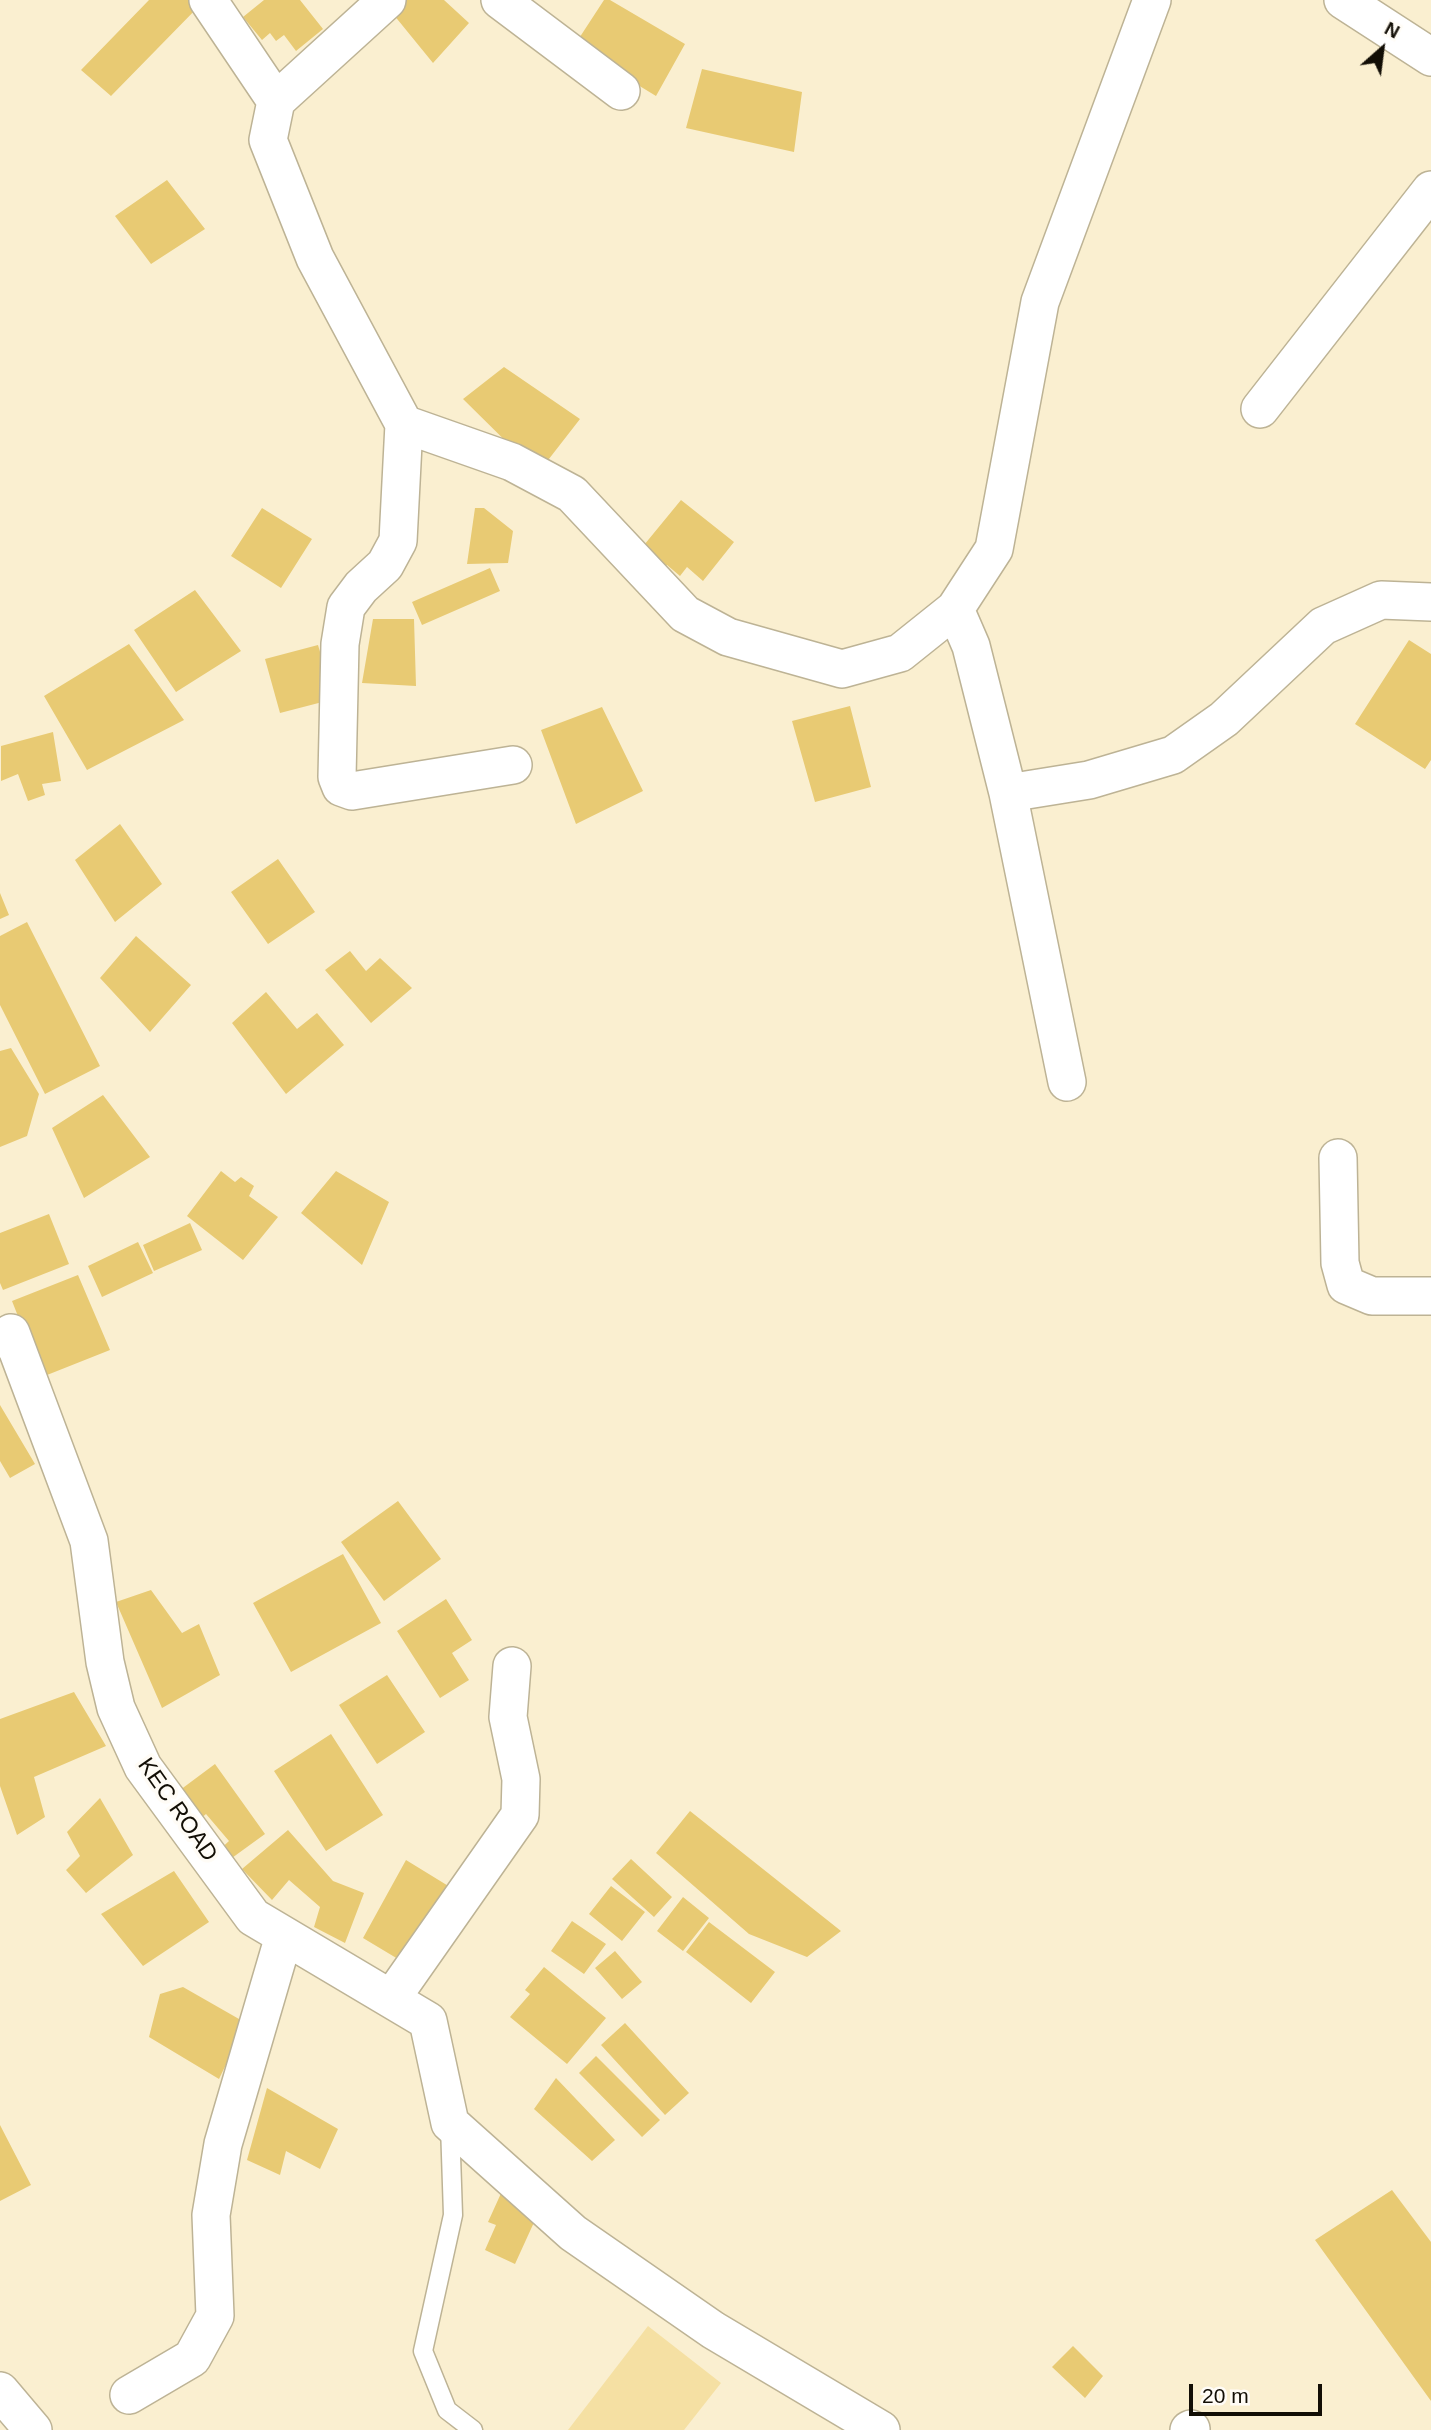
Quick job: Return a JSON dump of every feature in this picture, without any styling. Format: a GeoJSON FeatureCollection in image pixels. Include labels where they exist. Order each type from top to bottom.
{"type":"FeatureCollection","features":[{"type":"Feature","properties":{"kind":"street"},"geometry":{"type":"LineString","coordinates":[[208,0],[276,101]]}},
{"type":"Feature","properties":{"kind":"street"},"geometry":{"type":"LineString","coordinates":[[387,0],[276,101],[268,140],[315,258],[404,424],[398,541],[385,565],[361,587],[346,607],[340,644],[337,777],[341,787],[352,791],[513,765]]}},
{"type":"Feature","properties":{"kind":"street"},"geometry":{"type":"LineString","coordinates":[[500,0],[621,91]]}},
{"type":"Feature","properties":{"kind":"street"},"geometry":{"type":"LineString","coordinates":[[404,424],[512,462],[572,494],[685,614],[729,637],[842,669],[900,653],[955,609],[994,549],[1040,302],[1152,0]]}},
{"type":"Feature","properties":{"kind":"street"},"geometry":{"type":"LineString","coordinates":[[1343,0],[1431,57]]}},
{"type":"Feature","properties":{"kind":"street"},"geometry":{"type":"LineString","coordinates":[[1261,409],[1431,190]]}},
{"type":"Feature","properties":{"kind":"street"},"geometry":{"type":"LineString","coordinates":[[1008,793],[1089,780],[1173,755],[1224,719],[1323,626],[1381,600],[1431,603]]}},
{"type":"Feature","properties":{"kind":"street"},"geometry":{"type":"LineString","coordinates":[[955,609],[971,646],[1008,793],[1067,1082]]}},
{"type":"Feature","properties":{"kind":"street"},"geometry":{"type":"LineString","coordinates":[[1338,1158],[1340,1263],[1346,1285],[1372,1296],[1431,1296]]}},
{"type":"Feature","properties":{"kind":"street","name":"KEC ROAD"},"geometry":{"type":"LineString","coordinates":[[4,1327],[89,1541],[105,1662],[116,1708],[143,1767],[253,1917],[428,2021],[450,2123]]}},
{"type":"Feature","properties":{"kind":"street"},"geometry":{"type":"LineString","coordinates":[[391,1999],[520,1815],[521,1779],[508,1717],[512,1666]]}},
{"type":"Feature","properties":{"kind":"street"},"geometry":{"type":"LineString","coordinates":[[129,2395],[192,2358],[215,2316],[211,2215],[223,2144],[284,1936]]}},
{"type":"Feature","properties":{"kind":"street"},"geometry":{"type":"LineString","coordinates":[[450,2123],[573,2233],[713,2330],[881,2430]]}},
{"type":"Feature","properties":{"kind":"street"},"geometry":{"type":"LineString","coordinates":[[0,2391],[33,2430]]}},
{"type":"Feature","properties":{"kind":"lane"},"geometry":{"type":"LineString","coordinates":[[450,2123],[453,2215],[422,2351],[447,2410],[472,2430]]}},
{"type":"Feature","properties":{"kind":"shaded area"},"geometry":{"type":"Polygon","coordinates":[[[648,2326],[721,2383],[684,2430],[568,2430],[648,2326]]]}},
{"type":"Feature","properties":{"kind":"building"},"geometry":{"type":"Polygon","coordinates":[[[149,0],[199,0],[202,3],[111,96],[81,70],[149,0]]]}},
{"type":"Feature","properties":{"kind":"building"},"geometry":{"type":"Polygon","coordinates":[[[264,0],[300,0],[323,29],[296,51],[284,35],[276,41],[270,33],[262,40],[243,17],[264,0]]]}},
{"type":"Feature","properties":{"kind":"building"},"geometry":{"type":"Polygon","coordinates":[[[397,0],[444,0],[469,23],[433,63],[389,9],[397,0]]]}},
{"type":"Feature","properties":{"kind":"building"},"geometry":{"type":"Polygon","coordinates":[[[604,0],[610,0],[685,44],[656,96],[574,46],[604,0]]]}},
{"type":"Feature","properties":{"kind":"building"},"geometry":{"type":"Polygon","coordinates":[[[702,69],[802,92],[794,152],[686,128],[702,69]]]}},
{"type":"Feature","properties":{"kind":"building"},"geometry":{"type":"Polygon","coordinates":[[[167,180],[205,229],[151,264],[115,216],[167,180]]]}},
{"type":"Feature","properties":{"kind":"building"},"geometry":{"type":"Polygon","coordinates":[[[504,367],[580,419],[538,473],[463,399],[504,367]]]}},
{"type":"Feature","properties":{"kind":"building"},"geometry":{"type":"Polygon","coordinates":[[[681,500],[734,542],[703,581],[687,567],[680,576],[667,565],[659,574],[635,556],[681,500]]]}},
{"type":"Feature","properties":{"kind":"building"},"geometry":{"type":"Polygon","coordinates":[[[262,508],[312,539],[281,588],[231,556],[262,508]]]}},
{"type":"Feature","properties":{"kind":"building"},"geometry":{"type":"Polygon","coordinates":[[[475,508],[484,508],[513,531],[508,563],[467,564],[475,508]]]}},
{"type":"Feature","properties":{"kind":"building"},"geometry":{"type":"Polygon","coordinates":[[[490,568],[500,591],[422,625],[412,602],[490,568]]]}},
{"type":"Feature","properties":{"kind":"building"},"geometry":{"type":"Polygon","coordinates":[[[195,590],[241,651],[176,692],[134,630],[195,590]]]}},
{"type":"Feature","properties":{"kind":"building"},"geometry":{"type":"Polygon","coordinates":[[[373,619],[414,619],[416,686],[362,683],[373,619]]]}},
{"type":"Feature","properties":{"kind":"building"},"geometry":{"type":"Polygon","coordinates":[[[1409,640],[1431,654],[1431,760],[1425,769],[1355,724],[1409,640]]]}},
{"type":"Feature","properties":{"kind":"building"},"geometry":{"type":"Polygon","coordinates":[[[129,644],[184,720],[87,770],[44,696],[129,644]]]}},
{"type":"Feature","properties":{"kind":"building"},"geometry":{"type":"Polygon","coordinates":[[[318,645],[334,699],[280,713],[265,659],[318,645]]]}},
{"type":"Feature","properties":{"kind":"building"},"geometry":{"type":"Polygon","coordinates":[[[850,706],[871,787],[815,802],[792,721],[850,706]]]}},
{"type":"Feature","properties":{"kind":"building"},"geometry":{"type":"Polygon","coordinates":[[[602,707],[643,791],[576,824],[541,730],[602,707]]]}},
{"type":"Feature","properties":{"kind":"building"},"geometry":{"type":"Polygon","coordinates":[[[53,732],[61,781],[42,784],[45,795],[28,801],[18,774],[1,781],[1,746],[53,732]]]}},
{"type":"Feature","properties":{"kind":"building"},"geometry":{"type":"Polygon","coordinates":[[[120,824],[162,884],[115,922],[75,860],[120,824]]]}},
{"type":"Feature","properties":{"kind":"building"},"geometry":{"type":"Polygon","coordinates":[[[278,859],[315,912],[268,944],[231,892],[278,859]]]}},
{"type":"Feature","properties":{"kind":"building"},"geometry":{"type":"Polygon","coordinates":[[[0,893],[9,915],[0,919],[0,893]]]}},
{"type":"Feature","properties":{"kind":"building"},"geometry":{"type":"Polygon","coordinates":[[[27,922],[100,1066],[45,1094],[0,1005],[0,936],[27,922]]]}},
{"type":"Feature","properties":{"kind":"building"},"geometry":{"type":"Polygon","coordinates":[[[136,936],[191,985],[150,1032],[100,978],[136,936]]]}},
{"type":"Feature","properties":{"kind":"building"},"geometry":{"type":"Polygon","coordinates":[[[350,951],[366,971],[380,958],[412,988],[371,1023],[325,970],[350,951]]]}},
{"type":"Feature","properties":{"kind":"building"},"geometry":{"type":"Polygon","coordinates":[[[266,992],[297,1029],[317,1013],[344,1045],[286,1094],[232,1023],[266,992]]]}},
{"type":"Feature","properties":{"kind":"building"},"geometry":{"type":"Polygon","coordinates":[[[11,1048],[39,1094],[27,1136],[0,1147],[0,1051],[11,1048]]]}},
{"type":"Feature","properties":{"kind":"building"},"geometry":{"type":"Polygon","coordinates":[[[103,1095],[150,1157],[84,1198],[52,1128],[103,1095]]]}},
{"type":"Feature","properties":{"kind":"building"},"geometry":{"type":"Polygon","coordinates":[[[221,1171],[235,1182],[241,1177],[254,1186],[249,1196],[278,1217],[243,1260],[187,1216],[221,1171]]]}},
{"type":"Feature","properties":{"kind":"building"},"geometry":{"type":"Polygon","coordinates":[[[336,1171],[389,1202],[362,1265],[301,1213],[336,1171]]]}},
{"type":"Feature","properties":{"kind":"building"},"geometry":{"type":"Polygon","coordinates":[[[49,1214],[69,1264],[3,1290],[0,1283],[0,1233],[49,1214]]]}},
{"type":"Feature","properties":{"kind":"building"},"geometry":{"type":"Polygon","coordinates":[[[190,1223],[202,1250],[154,1271],[143,1245],[190,1223]]]}},
{"type":"Feature","properties":{"kind":"building"},"geometry":{"type":"Polygon","coordinates":[[[138,1242],[153,1273],[102,1297],[88,1266],[138,1242]]]}},
{"type":"Feature","properties":{"kind":"building"},"geometry":{"type":"Polygon","coordinates":[[[78,1275],[110,1350],[42,1377],[12,1301],[78,1275]]]}},
{"type":"Feature","properties":{"kind":"building"},"geometry":{"type":"Polygon","coordinates":[[[0,1405],[35,1464],[10,1478],[0,1461],[0,1405]]]}},
{"type":"Feature","properties":{"kind":"building"},"geometry":{"type":"Polygon","coordinates":[[[398,1501],[441,1559],[384,1601],[341,1542],[398,1501]]]}},
{"type":"Feature","properties":{"kind":"building"},"geometry":{"type":"Polygon","coordinates":[[[343,1554],[381,1623],[291,1672],[253,1603],[343,1554]]]}},
{"type":"Feature","properties":{"kind":"building"},"geometry":{"type":"Polygon","coordinates":[[[151,1590],[182,1633],[199,1624],[220,1675],[162,1708],[116,1602],[151,1590]]]}},
{"type":"Feature","properties":{"kind":"building"},"geometry":{"type":"Polygon","coordinates":[[[446,1599],[472,1640],[452,1653],[469,1680],[440,1698],[397,1631],[446,1599]]]}},
{"type":"Feature","properties":{"kind":"building"},"geometry":{"type":"Polygon","coordinates":[[[387,1675],[425,1732],[377,1764],[339,1705],[387,1675]]]}},
{"type":"Feature","properties":{"kind":"building"},"geometry":{"type":"Polygon","coordinates":[[[74,1692],[106,1746],[34,1777],[45,1817],[17,1835],[0,1786],[0,1719],[74,1692]]]}},
{"type":"Feature","properties":{"kind":"building"},"geometry":{"type":"Polygon","coordinates":[[[331,1734],[383,1815],[326,1851],[274,1771],[331,1734]]]}},
{"type":"Feature","properties":{"kind":"building"},"geometry":{"type":"Polygon","coordinates":[[[215,1764],[265,1834],[225,1863],[215,1854],[229,1841],[206,1814],[193,1825],[172,1796],[215,1764]]]}},
{"type":"Feature","properties":{"kind":"building"},"geometry":{"type":"Polygon","coordinates":[[[100,1798],[133,1855],[86,1893],[66,1870],[80,1856],[67,1832],[100,1798]]]}},
{"type":"Feature","properties":{"kind":"building"},"geometry":{"type":"Polygon","coordinates":[[[690,1811],[841,1931],[807,1957],[749,1934],[656,1853],[690,1811]]]}},
{"type":"Feature","properties":{"kind":"building"},"geometry":{"type":"Polygon","coordinates":[[[288,1830],[333,1881],[364,1893],[345,1943],[314,1927],[320,1907],[289,1880],[272,1900],[242,1869],[288,1830]]]}},
{"type":"Feature","properties":{"kind":"building"},"geometry":{"type":"Polygon","coordinates":[[[631,1859],[672,1897],[654,1917],[612,1879],[631,1859]]]}},
{"type":"Feature","properties":{"kind":"building"},"geometry":{"type":"Polygon","coordinates":[[[406,1860],[450,1887],[408,1965],[363,1938],[406,1860]]]}},
{"type":"Feature","properties":{"kind":"building"},"geometry":{"type":"Polygon","coordinates":[[[174,1871],[209,1922],[143,1966],[101,1914],[174,1871]]]}},
{"type":"Feature","properties":{"kind":"building"},"geometry":{"type":"Polygon","coordinates":[[[611,1886],[645,1912],[622,1941],[589,1914],[611,1886]]]}},
{"type":"Feature","properties":{"kind":"building"},"geometry":{"type":"Polygon","coordinates":[[[683,1897],[709,1918],[683,1951],[657,1931],[683,1897]]]}},
{"type":"Feature","properties":{"kind":"building"},"geometry":{"type":"Polygon","coordinates":[[[572,1921],[606,1944],[584,1974],[551,1951],[572,1921]]]}},
{"type":"Feature","properties":{"kind":"building"},"geometry":{"type":"Polygon","coordinates":[[[709,1922],[775,1972],[751,2003],[686,1952],[709,1922]]]}},
{"type":"Feature","properties":{"kind":"building"},"geometry":{"type":"Polygon","coordinates":[[[615,1951],[642,1982],[622,1999],[595,1968],[615,1951]]]}},
{"type":"Feature","properties":{"kind":"building"},"geometry":{"type":"Polygon","coordinates":[[[544,1967],[606,2018],[567,2064],[510,2017],[530,1994],[525,1990],[544,1967]]]}},
{"type":"Feature","properties":{"kind":"building"},"geometry":{"type":"Polygon","coordinates":[[[183,1987],[246,2023],[219,2079],[149,2037],[160,1994],[183,1987]]]}},
{"type":"Feature","properties":{"kind":"building"},"geometry":{"type":"Polygon","coordinates":[[[625,2023],[689,2093],[665,2115],[601,2045],[625,2023]]]}},
{"type":"Feature","properties":{"kind":"building"},"geometry":{"type":"Polygon","coordinates":[[[596,2056],[660,2120],[642,2137],[579,2073],[596,2056]]]}},
{"type":"Feature","properties":{"kind":"building"},"geometry":{"type":"Polygon","coordinates":[[[556,2078],[615,2140],[592,2161],[534,2109],[556,2078]]]}},
{"type":"Feature","properties":{"kind":"building"},"geometry":{"type":"Polygon","coordinates":[[[267,2088],[338,2129],[320,2169],[286,2151],[280,2175],[247,2160],[267,2088]]]}},
{"type":"Feature","properties":{"kind":"building"},"geometry":{"type":"Polygon","coordinates":[[[0,2125],[31,2185],[0,2201],[0,2125]]]}},
{"type":"Feature","properties":{"kind":"building"},"geometry":{"type":"Polygon","coordinates":[[[503,2189],[541,2207],[515,2264],[485,2250],[496,2225],[488,2222],[503,2189]]]}},
{"type":"Feature","properties":{"kind":"building"},"geometry":{"type":"Polygon","coordinates":[[[1392,2190],[1431,2242],[1431,2401],[1315,2240],[1392,2190]]]}},
{"type":"Feature","properties":{"kind":"building"},"geometry":{"type":"Polygon","coordinates":[[[1073,2346],[1103,2376],[1085,2398],[1052,2367],[1073,2346]]]}}]}
